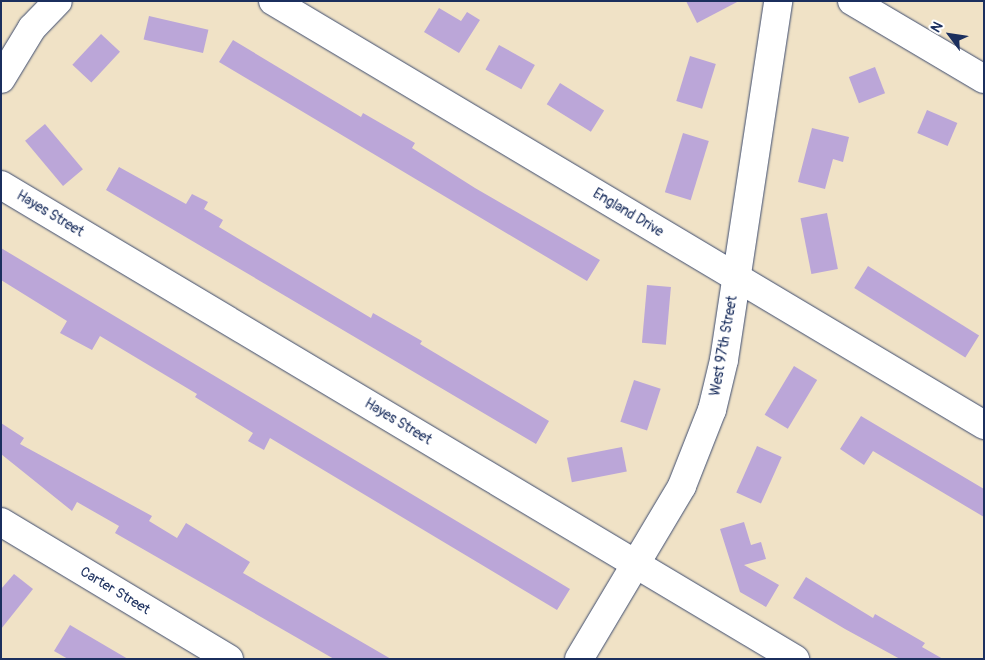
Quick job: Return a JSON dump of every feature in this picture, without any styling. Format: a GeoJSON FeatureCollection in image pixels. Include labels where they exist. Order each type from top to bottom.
{"type":"FeatureCollection","features":[{"type":"Feature","properties":{"kind":"street"},"geometry":{"type":"LineString","coordinates":[[1,79],[32,28],[58,1]]}},
{"type":"Feature","properties":{"kind":"street","name":"England Drive"},"geometry":{"type":"LineString","coordinates":[[273,1],[984,425]]}},
{"type":"Feature","properties":{"kind":"street","name":"West 97th Street"},"geometry":{"type":"LineString","coordinates":[[579,659],[636,564],[701,443],[724,360],[778,1]]}},
{"type":"Feature","properties":{"kind":"street"},"geometry":{"type":"LineString","coordinates":[[852,1],[984,78]]}},
{"type":"Feature","properties":{"kind":"street","name":"Hayes Street"},"geometry":{"type":"LineString","coordinates":[[1,185],[795,659]]}},
{"type":"Feature","properties":{"kind":"street","name":"Carter Street"},"geometry":{"type":"LineString","coordinates":[[1,522],[229,659]]}},
{"type":"Feature","properties":{"kind":"building"},"geometry":{"type":"Polygon","coordinates":[[[686,1],[739,1],[697,23],[686,1]]]}},
{"type":"Feature","properties":{"kind":"building"},"geometry":{"type":"Polygon","coordinates":[[[439,8],[461,21],[467,12],[480,20],[459,53],[424,32],[439,8]]]}},
{"type":"Feature","properties":{"kind":"building"},"geometry":{"type":"Polygon","coordinates":[[[149,16],[208,30],[203,53],[144,39],[149,16]]]}},
{"type":"Feature","properties":{"kind":"building"},"geometry":{"type":"Polygon","coordinates":[[[101,34],[120,52],[91,82],[72,65],[101,34]]]}},
{"type":"Feature","properties":{"kind":"building"},"geometry":{"type":"Polygon","coordinates":[[[233,40],[361,117],[363,113],[415,143],[412,148],[475,188],[600,260],[587,281],[219,62],[233,40]]]}},
{"type":"Feature","properties":{"kind":"building"},"geometry":{"type":"Polygon","coordinates":[[[499,45],[535,65],[521,89],[485,69],[499,45]]]}},
{"type":"Feature","properties":{"kind":"building"},"geometry":{"type":"Polygon","coordinates":[[[690,56],[716,64],[702,109],[676,101],[690,56]]]}},
{"type":"Feature","properties":{"kind":"building"},"geometry":{"type":"Polygon","coordinates":[[[875,67],[885,93],[859,103],[849,77],[875,67]]]}},
{"type":"Feature","properties":{"kind":"building"},"geometry":{"type":"Polygon","coordinates":[[[560,83],[604,111],[591,132],[547,104],[560,83]]]}},
{"type":"Feature","properties":{"kind":"building"},"geometry":{"type":"Polygon","coordinates":[[[927,110],[957,123],[948,146],[917,133],[927,110]]]}},
{"type":"Feature","properties":{"kind":"building"},"geometry":{"type":"Polygon","coordinates":[[[45,124],[83,169],[63,186],[25,141],[45,124]]]}},
{"type":"Feature","properties":{"kind":"building"},"geometry":{"type":"Polygon","coordinates":[[[812,128],[849,137],[843,162],[833,159],[825,189],[798,182],[812,128]]]}},
{"type":"Feature","properties":{"kind":"building"},"geometry":{"type":"Polygon","coordinates":[[[683,133],[709,141],[691,200],[665,192],[683,133]]]}},
{"type":"Feature","properties":{"kind":"building"},"geometry":{"type":"Polygon","coordinates":[[[119,167],[186,204],[192,194],[208,202],[204,209],[223,220],[219,227],[371,318],[373,313],[422,341],[420,344],[549,421],[536,444],[106,190],[119,167]]]}},
{"type":"Feature","properties":{"kind":"building"},"geometry":{"type":"Polygon","coordinates":[[[827,213],[838,269],[811,274],[800,218],[827,213]]]}},
{"type":"Feature","properties":{"kind":"building"},"geometry":{"type":"Polygon","coordinates":[[[1,248],[570,589],[557,610],[270,438],[264,450],[248,441],[253,433],[195,397],[197,394],[100,336],[92,350],[60,333],[67,321],[1,280],[1,248]]]}},
{"type":"Feature","properties":{"kind":"building"},"geometry":{"type":"Polygon","coordinates":[[[868,266],[979,335],[965,357],[854,288],[868,266]]]}},
{"type":"Feature","properties":{"kind":"building"},"geometry":{"type":"Polygon","coordinates":[[[647,285],[671,287],[666,345],[642,343],[647,285]]]}},
{"type":"Feature","properties":{"kind":"building"},"geometry":{"type":"Polygon","coordinates":[[[794,366],[817,380],[788,429],[765,415],[794,366]]]}},
{"type":"Feature","properties":{"kind":"building"},"geometry":{"type":"Polygon","coordinates":[[[634,380],[661,389],[647,430],[620,422],[634,380]]]}},
{"type":"Feature","properties":{"kind":"building"},"geometry":{"type":"Polygon","coordinates":[[[861,416],[984,489],[984,517],[873,451],[864,465],[840,449],[861,416]]]}},
{"type":"Feature","properties":{"kind":"building"},"geometry":{"type":"Polygon","coordinates":[[[1,423],[24,438],[20,444],[152,516],[149,521],[177,538],[186,523],[250,562],[243,573],[391,659],[334,659],[115,533],[119,526],[77,502],[72,511],[1,454],[1,423]]]}},
{"type":"Feature","properties":{"kind":"building"},"geometry":{"type":"Polygon","coordinates":[[[757,446],[782,457],[761,504],[736,493],[757,446]]]}},
{"type":"Feature","properties":{"kind":"building"},"geometry":{"type":"Polygon","coordinates":[[[622,447],[627,472],[572,482],[567,458],[622,447]]]}},
{"type":"Feature","properties":{"kind":"building"},"geometry":{"type":"Polygon","coordinates":[[[744,522],[751,545],[761,542],[766,559],[744,565],[779,585],[766,607],[740,592],[720,529],[744,522]]]}},
{"type":"Feature","properties":{"kind":"building"},"geometry":{"type":"Polygon","coordinates":[[[14,574],[33,589],[1,629],[1,589],[14,574]]]}},
{"type":"Feature","properties":{"kind":"building"},"geometry":{"type":"Polygon","coordinates":[[[806,577],[873,618],[875,614],[925,643],[922,647],[943,659],[900,659],[793,598],[806,577]]]}},
{"type":"Feature","properties":{"kind":"building"},"geometry":{"type":"Polygon","coordinates":[[[70,625],[128,659],[68,659],[54,651],[70,625]]]}}]}
